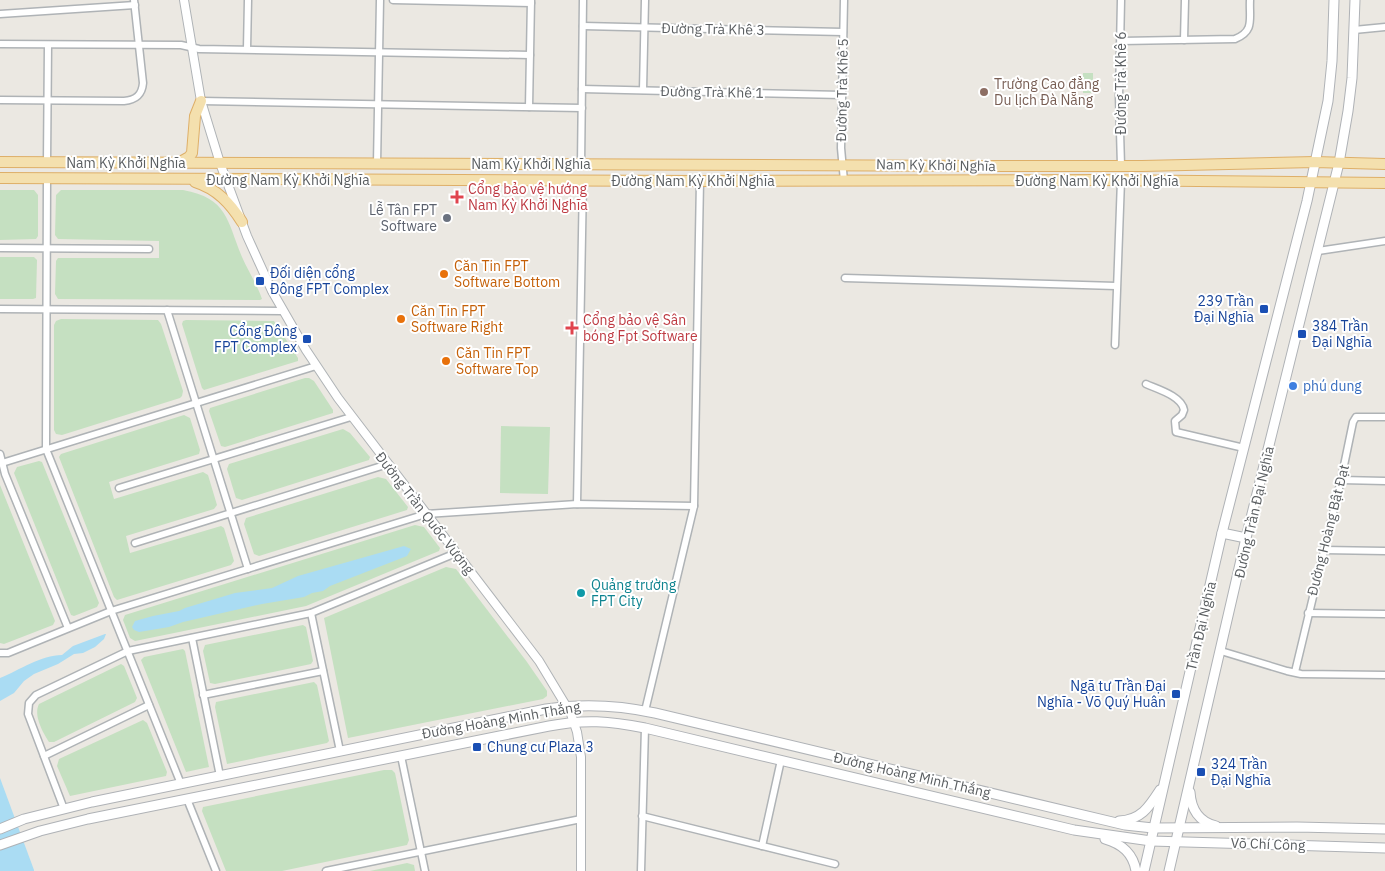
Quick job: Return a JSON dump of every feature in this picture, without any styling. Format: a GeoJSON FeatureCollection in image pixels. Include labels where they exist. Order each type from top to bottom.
{"type":"FeatureCollection","features":[{"type":"Feature","properties":{"kind":"main road"},"geometry":{"type":"LineString","coordinates":[[1311,182],[1328,100],[1332,61],[1334,0]]}},
{"type":"Feature","properties":{"kind":"main road","name":"Đường Trần Đại Nghĩa"},"geometry":{"type":"LineString","coordinates":[[1169,871],[1246,538],[1339,163],[1348,111],[1355,0]]}},
{"type":"Feature","properties":{"kind":"main road"},"geometry":{"type":"LineString","coordinates":[[180,163],[192,153],[195,116],[200,101]]}},
{"type":"Feature","properties":{"kind":"main road","name":"Nam Kỳ Khởi Nghĩa"},"geometry":{"type":"LineString","coordinates":[[0,162],[1121,166]]}},
{"type":"Feature","properties":{"kind":"main road","name":"Đường Nam Kỳ Khởi Nghĩa"},"geometry":{"type":"LineString","coordinates":[[1121,166],[1315,162],[1385,164]]}},
{"type":"Feature","properties":{"kind":"main road"},"geometry":{"type":"LineString","coordinates":[[1121,166],[1121,180]]}},
{"type":"Feature","properties":{"kind":"main road","name":"Đường Nam Kỳ Khởi Nghĩa"},"geometry":{"type":"LineString","coordinates":[[0,178],[583,181],[1121,180],[1385,183]]}},
{"type":"Feature","properties":{"kind":"main road"},"geometry":{"type":"LineString","coordinates":[[182,179],[205,186],[219,193],[229,203],[242,222]]}},
{"type":"Feature","properties":{"kind":"main road","name":"Trần Đại Nghĩa"},"geometry":{"type":"LineString","coordinates":[[1144,871],[1222,534],[1311,182]]}},
{"type":"Feature","properties":{"kind":"main road"},"geometry":{"type":"LineString","coordinates":[[1222,534],[1246,538]]}},
{"type":"Feature","properties":{"kind":"main road","name":"Đường Hoàng Minh Thắng"},"geometry":{"type":"LineString","coordinates":[[0,829],[64,809],[567,706],[608,706],[645,711],[1107,821],[1153,828]]}},
{"type":"Feature","properties":{"kind":"main road","name":"Đường Hoàng Minh Thắng"},"geometry":{"type":"LineString","coordinates":[[0,845],[29,834],[69,824],[574,721],[613,722],[645,728],[1074,830],[1151,841]]}},
{"type":"Feature","properties":{"kind":"main road"},"geometry":{"type":"LineString","coordinates":[[398,740],[401,756]]}},
{"type":"Feature","properties":{"kind":"main road"},"geometry":{"type":"LineString","coordinates":[[782,760],[785,745]]}},
{"type":"Feature","properties":{"kind":"main road"},"geometry":{"type":"LineString","coordinates":[[1107,821],[1125,821],[1137,817],[1147,810],[1164,783]]}},
{"type":"Feature","properties":{"kind":"main road"},"geometry":{"type":"LineString","coordinates":[[181,784],[187,799]]}},
{"type":"Feature","properties":{"kind":"main road"},"geometry":{"type":"LineString","coordinates":[[1190,784],[1191,800],[1197,814],[1206,822],[1226,828]]}},
{"type":"Feature","properties":{"kind":"main road","name":"Võ Chí Công"},"geometry":{"type":"LineString","coordinates":[[1153,828],[1385,829]]}},
{"type":"Feature","properties":{"kind":"main road"},"geometry":{"type":"LineString","coordinates":[[1074,830],[1119,845],[1132,856],[1136,871]]}},
{"type":"Feature","properties":{"kind":"main road","name":"Võ Chí Công"},"geometry":{"type":"LineString","coordinates":[[1151,841],[1385,848]]}},
{"type":"Feature","properties":{"kind":"street","name":"Đường Trần Quốc Vượng"},"geometry":{"type":"LineString","coordinates":[[184,0],[200,101],[220,163],[258,263],[282,311],[316,366],[351,417],[539,660],[574,721],[581,750],[581,871]]}},
{"type":"Feature","properties":{"kind":"street"},"geometry":{"type":"LineString","coordinates":[[247,49],[248,0]]}},
{"type":"Feature","properties":{"kind":"street"},"geometry":{"type":"LineString","coordinates":[[377,164],[380,0]]}},
{"type":"Feature","properties":{"kind":"street"},"geometry":{"type":"LineString","coordinates":[[393,0],[531,1],[529,107]]}},
{"type":"Feature","properties":{"kind":"street"},"geometry":{"type":"LineString","coordinates":[[582,165],[583,0]]}},
{"type":"Feature","properties":{"kind":"street"},"geometry":{"type":"LineString","coordinates":[[643,90],[645,0]]}},
{"type":"Feature","properties":{"kind":"street","name":"Đường Trà Khê 5"},"geometry":{"type":"LineString","coordinates":[[844,0],[841,148],[844,181]]}},
{"type":"Feature","properties":{"kind":"street","name":"Đường Trà Khê 6"},"geometry":{"type":"LineString","coordinates":[[1121,0],[1121,166]]}},
{"type":"Feature","properties":{"kind":"street"},"geometry":{"type":"LineString","coordinates":[[1184,40],[1185,0]]}},
{"type":"Feature","properties":{"kind":"street"},"geometry":{"type":"LineString","coordinates":[[1120,41],[1235,39],[1244,35],[1249,29],[1250,0]]}},
{"type":"Feature","properties":{"kind":"street"},"geometry":{"type":"LineString","coordinates":[[0,14],[135,3],[143,83],[140,94],[136,98],[124,101],[0,100]]}},
{"type":"Feature","properties":{"kind":"street","name":"Đường Trà Khê 3"},"geometry":{"type":"LineString","coordinates":[[583,26],[843,32]]}},
{"type":"Feature","properties":{"kind":"street"},"geometry":{"type":"LineString","coordinates":[[1354,30],[1385,27]]}},
{"type":"Feature","properties":{"kind":"street"},"geometry":{"type":"LineString","coordinates":[[0,44],[181,45],[199,48],[530,55]]}},
{"type":"Feature","properties":{"kind":"street"},"geometry":{"type":"LineString","coordinates":[[47,162],[48,44]]}},
{"type":"Feature","properties":{"kind":"street","name":"Đường Trà Khê 1"},"geometry":{"type":"LineString","coordinates":[[582,89],[842,95]]}},
{"type":"Feature","properties":{"kind":"street"},"geometry":{"type":"LineString","coordinates":[[200,101],[582,108]]}},
{"type":"Feature","properties":{"kind":"street"},"geometry":{"type":"LineString","coordinates":[[47,179],[46,449],[181,784]]}},
{"type":"Feature","properties":{"kind":"street"},"geometry":{"type":"LineString","coordinates":[[1115,346],[1121,180]]}},
{"type":"Feature","properties":{"kind":"street"},"geometry":{"type":"LineString","coordinates":[[578,504],[583,181]]}},
{"type":"Feature","properties":{"kind":"street"},"geometry":{"type":"LineString","coordinates":[[645,711],[694,506],[700,181]]}},
{"type":"Feature","properties":{"kind":"street"},"geometry":{"type":"LineString","coordinates":[[1318,251],[1385,241]]}},
{"type":"Feature","properties":{"kind":"street"},"geometry":{"type":"LineString","coordinates":[[0,248],[149,249]]}},
{"type":"Feature","properties":{"kind":"street"},"geometry":{"type":"LineString","coordinates":[[845,278],[1116,286]]}},
{"type":"Feature","properties":{"kind":"street"},"geometry":{"type":"LineString","coordinates":[[0,309],[282,311]]}},
{"type":"Feature","properties":{"kind":"street"},"geometry":{"type":"LineString","coordinates":[[167,310],[248,568]]}},
{"type":"Feature","properties":{"kind":"street"},"geometry":{"type":"LineString","coordinates":[[2,463],[316,366]]}},
{"type":"Feature","properties":{"kind":"street"},"geometry":{"type":"LineString","coordinates":[[1146,384],[1182,403],[1184,410],[1182,415],[1174,421],[1176,432],[1244,448]]}},
{"type":"Feature","properties":{"kind":"street"},"geometry":{"type":"LineString","coordinates":[[119,488],[351,417]]}},
{"type":"Feature","properties":{"kind":"street","name":"Đường Hoàng Bật Đạt"},"geometry":{"type":"LineString","coordinates":[[1295,672],[1353,422],[1356,417],[1385,417]]}},
{"type":"Feature","properties":{"kind":"street"},"geometry":{"type":"LineString","coordinates":[[0,454],[68,628]]}},
{"type":"Feature","properties":{"kind":"street"},"geometry":{"type":"LineString","coordinates":[[134,543],[388,464]]}},
{"type":"Feature","properties":{"kind":"street"},"geometry":{"type":"LineString","coordinates":[[1341,480],[1385,481]]}},
{"type":"Feature","properties":{"kind":"street"},"geometry":{"type":"LineString","coordinates":[[0,653],[8,653],[111,611],[426,514],[578,504],[694,506]]}},
{"type":"Feature","properties":{"kind":"street"},"geometry":{"type":"LineString","coordinates":[[1323,550],[1385,551]]}},
{"type":"Feature","properties":{"kind":"street"},"geometry":{"type":"LineString","coordinates":[[64,809],[28,714],[30,701],[39,694],[128,651],[311,613],[456,553]]}},
{"type":"Feature","properties":{"kind":"street"},"geometry":{"type":"LineString","coordinates":[[311,613],[340,751]]}},
{"type":"Feature","properties":{"kind":"street"},"geometry":{"type":"LineString","coordinates":[[1308,613],[1385,614]]}},
{"type":"Feature","properties":{"kind":"street"},"geometry":{"type":"LineString","coordinates":[[192,638],[220,776]]}},
{"type":"Feature","properties":{"kind":"street"},"geometry":{"type":"LineString","coordinates":[[1221,651],[1295,672],[1385,675]]}},
{"type":"Feature","properties":{"kind":"street"},"geometry":{"type":"LineString","coordinates":[[203,696],[324,671]]}},
{"type":"Feature","properties":{"kind":"street"},"geometry":{"type":"LineString","coordinates":[[44,756],[149,705]]}},
{"type":"Feature","properties":{"kind":"street"},"geometry":{"type":"LineString","coordinates":[[641,871],[645,728]]}},
{"type":"Feature","properties":{"kind":"street"},"geometry":{"type":"LineString","coordinates":[[401,756],[425,871]]}},
{"type":"Feature","properties":{"kind":"street"},"geometry":{"type":"LineString","coordinates":[[762,846],[782,760]]}},
{"type":"Feature","properties":{"kind":"street"},"geometry":{"type":"LineString","coordinates":[[187,799],[216,871]]}},
{"type":"Feature","properties":{"kind":"street"},"geometry":{"type":"LineString","coordinates":[[642,816],[834,864]]}},
{"type":"Feature","properties":{"kind":"street"},"geometry":{"type":"LineString","coordinates":[[326,871],[581,819]]}},
{"type":"Feature","properties":{"kind":"green space"},"geometry":{"type":"Polygon","coordinates":[[[1083,73],[1093,73],[1093,93],[1083,93],[1083,73]]]}},
{"type":"Feature","properties":{"kind":"green space"},"geometry":{"type":"Polygon","coordinates":[[[0,190],[34,190],[38,195],[38,236],[36,239],[0,240],[0,190]]]}},
{"type":"Feature","properties":{"kind":"green space"},"geometry":{"type":"Polygon","coordinates":[[[61,190],[183,190],[209,199],[224,213],[229,222],[242,257],[262,299],[58,299],[55,294],[56,261],[58,258],[159,258],[159,241],[58,239],[55,235],[56,195],[61,190]]]}},
{"type":"Feature","properties":{"kind":"green space"},"geometry":{"type":"Polygon","coordinates":[[[0,257],[34,257],[37,260],[36,298],[0,299],[0,257]]]}},
{"type":"Feature","properties":{"kind":"green space"},"geometry":{"type":"Polygon","coordinates":[[[61,319],[158,320],[161,324],[183,391],[182,396],[62,435],[56,434],[54,430],[54,325],[56,321],[61,319]]]}},
{"type":"Feature","properties":{"kind":"green space"},"geometry":{"type":"Polygon","coordinates":[[[186,320],[274,321],[298,358],[298,361],[204,390],[182,324],[186,320]]]}},
{"type":"Feature","properties":{"kind":"green space"},"geometry":{"type":"Polygon","coordinates":[[[305,378],[314,381],[333,410],[333,413],[225,447],[221,446],[209,411],[210,408],[305,378]]]}},
{"type":"Feature","properties":{"kind":"green space"},"geometry":{"type":"Polygon","coordinates":[[[184,415],[190,418],[200,450],[199,454],[109,482],[114,499],[203,472],[208,475],[217,505],[214,509],[126,536],[130,553],[221,526],[224,528],[234,561],[231,565],[117,600],[114,597],[59,457],[61,454],[184,415]]]}},
{"type":"Feature","properties":{"kind":"green space"},"geometry":{"type":"Polygon","coordinates":[[[501,426],[550,427],[548,494],[500,493],[501,426]]]}},
{"type":"Feature","properties":{"kind":"green space"},"geometry":{"type":"Polygon","coordinates":[[[343,429],[350,433],[370,457],[369,460],[242,500],[236,498],[227,469],[229,464],[343,429]]]}},
{"type":"Feature","properties":{"kind":"green space"},"geometry":{"type":"Polygon","coordinates":[[[39,461],[42,462],[99,603],[97,607],[74,616],[71,615],[14,473],[17,467],[39,461]]]}},
{"type":"Feature","properties":{"kind":"green space"},"geometry":{"type":"Polygon","coordinates":[[[378,477],[386,479],[408,507],[407,510],[259,556],[254,554],[244,524],[246,518],[378,477]]]}},
{"type":"Feature","properties":{"kind":"green space"},"geometry":{"type":"Polygon","coordinates":[[[0,485],[55,621],[53,625],[4,644],[0,643],[0,485]]]}},
{"type":"Feature","properties":{"kind":"green space"},"geometry":{"type":"Polygon","coordinates":[[[415,525],[424,527],[440,548],[439,551],[306,606],[135,641],[130,638],[123,620],[125,615],[415,525]]]}},
{"type":"Feature","properties":{"kind":"green space"},"geometry":{"type":"Polygon","coordinates":[[[446,567],[456,569],[527,662],[547,691],[547,696],[543,699],[348,738],[324,618],[446,567]]]}},
{"type":"Feature","properties":{"kind":"green space"},"geometry":{"type":"Polygon","coordinates":[[[303,625],[306,627],[313,661],[311,664],[215,684],[210,683],[203,651],[205,645],[303,625]]]}},
{"type":"Feature","properties":{"kind":"green space"},"geometry":{"type":"Polygon","coordinates":[[[183,649],[185,651],[209,767],[186,772],[141,660],[144,657],[183,649]]]}},
{"type":"Feature","properties":{"kind":"green space"},"geometry":{"type":"Polygon","coordinates":[[[121,664],[124,666],[137,698],[135,702],[54,742],[49,742],[38,718],[37,708],[39,704],[121,664]]]}},
{"type":"Feature","properties":{"kind":"green space"},"geometry":{"type":"Polygon","coordinates":[[[314,682],[317,685],[329,741],[327,743],[227,764],[215,707],[216,702],[314,682]]]}},
{"type":"Feature","properties":{"kind":"green space"},"geometry":{"type":"Polygon","coordinates":[[[143,720],[147,723],[167,772],[166,776],[70,796],[57,766],[59,759],[143,720]]]}},
{"type":"Feature","properties":{"kind":"green space"},"geometry":{"type":"Polygon","coordinates":[[[384,770],[392,770],[395,773],[409,840],[407,845],[282,871],[226,871],[202,811],[203,807],[384,770]]]}},
{"type":"Feature","properties":{"kind":"green space"},"geometry":{"type":"Polygon","coordinates":[[[407,863],[414,865],[415,871],[370,871],[407,863]]]}},
{"type":"Feature","properties":{"kind":"water"},"geometry":{"type":"Polygon","coordinates":[[[404,546],[411,549],[407,556],[304,597],[262,604],[169,627],[139,632],[132,627],[135,621],[179,611],[235,593],[272,588],[298,576],[404,546]]]}},
{"type":"Feature","properties":{"kind":"water"},"geometry":{"type":"Polygon","coordinates":[[[106,634],[104,639],[95,647],[83,653],[74,654],[58,664],[34,674],[24,681],[14,693],[0,701],[0,678],[46,657],[62,655],[73,646],[106,634]]]}},
{"type":"Feature","properties":{"kind":"water"},"geometry":{"type":"Polygon","coordinates":[[[0,778],[34,870],[34,871],[0,871],[0,778]]]}},
{"type":"Feature","properties":{"kind":"place","name":"Trường Cao đẳng Du lịch Đà Nẵng"},"geometry":{"type":"Point","coordinates":[984,92]}},
{"type":"Feature","properties":{"kind":"place","name":"Cổng bảo vệ hướng Nam Kỳ Khởi Nghĩa"},"geometry":{"type":"Point","coordinates":[457,197]}},
{"type":"Feature","properties":{"kind":"place","name":"Lễ Tân FPT Software"},"geometry":{"type":"Point","coordinates":[447,218]}},
{"type":"Feature","properties":{"kind":"place","name":"Căn Tin FPT Software Bottom"},"geometry":{"type":"Point","coordinates":[444,274]}},
{"type":"Feature","properties":{"kind":"place","name":"Đối diện cổng Đông FPT Complex"},"geometry":{"type":"Point","coordinates":[260,281]}},
{"type":"Feature","properties":{"kind":"place","name":"239 Trần Đại Nghĩa"},"geometry":{"type":"Point","coordinates":[1264,309]}},
{"type":"Feature","properties":{"kind":"place","name":"Căn Tin FPT Software Right"},"geometry":{"type":"Point","coordinates":[401,319]}},
{"type":"Feature","properties":{"kind":"place","name":"Cổng bảo vệ Sân bóng Fpt Software"},"geometry":{"type":"Point","coordinates":[572,328]}},
{"type":"Feature","properties":{"kind":"place","name":"384 Trần Đại Nghĩa"},"geometry":{"type":"Point","coordinates":[1302,334]}},
{"type":"Feature","properties":{"kind":"place","name":"Cổng Đông FPT Complex"},"geometry":{"type":"Point","coordinates":[307,339]}},
{"type":"Feature","properties":{"kind":"place","name":"Căn Tin FPT Software Top"},"geometry":{"type":"Point","coordinates":[446,361]}},
{"type":"Feature","properties":{"kind":"place","name":"phú dung"},"geometry":{"type":"Point","coordinates":[1293,386]}},
{"type":"Feature","properties":{"kind":"place","name":"Quảng trường FPT City"},"geometry":{"type":"Point","coordinates":[581,593]}},
{"type":"Feature","properties":{"kind":"place","name":"Ngã tư Trần Đại Nghĩa - Võ Quý Huân"},"geometry":{"type":"Point","coordinates":[1176,694]}},
{"type":"Feature","properties":{"kind":"place","name":"Chung cư Plaza 3"},"geometry":{"type":"Point","coordinates":[477,747]}},
{"type":"Feature","properties":{"kind":"place","name":"324 Trần Đại Nghĩa"},"geometry":{"type":"Point","coordinates":[1201,772]}}]}
